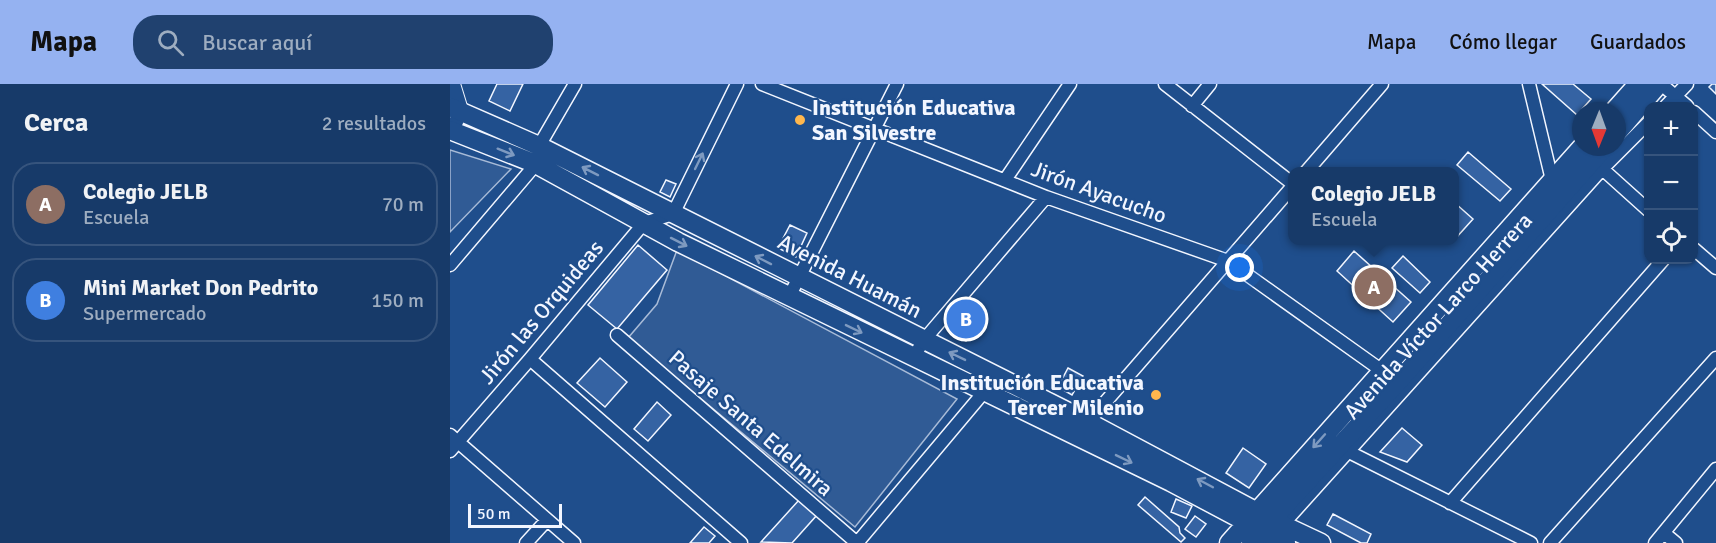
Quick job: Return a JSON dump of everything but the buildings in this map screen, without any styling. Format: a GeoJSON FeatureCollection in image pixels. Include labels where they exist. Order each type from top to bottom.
{"type":"FeatureCollection","features":[{"type":"Feature","properties":{"kind":"main road"},"geometry":{"type":"LineString","coordinates":[[1622,102],[1638,84]]}},
{"type":"Feature","properties":{"kind":"main road"},"geometry":{"type":"LineString","coordinates":[[1626,123],[1660,84]]}},
{"type":"Feature","properties":{"kind":"main road","name":"Avenida Huamán"},"geometry":{"type":"LineString","coordinates":[[455,109],[539,146],[1088,422],[1266,530],[1321,543]]}},
{"type":"Feature","properties":{"kind":"main road","name":"Avenida Huamán"},"geometry":{"type":"LineString","coordinates":[[451,130],[536,164],[644,223],[789,297],[1084,440],[1175,475]]}},
{"type":"Feature","properties":{"kind":"main road","name":"Avenida Víctor Larco Herrera"},"geometry":{"type":"LineString","coordinates":[[1229,543],[1266,530],[1398,382],[1559,186],[1577,156]]}},
{"type":"Feature","properties":{"kind":"main road","name":"Avenida Víctor Larco Herrera"},"geometry":{"type":"LineString","coordinates":[[1266,530],[1382,370],[1559,186],[1598,165],[1602,156]]}},
{"type":"Feature","properties":{"kind":"street"},"geometry":{"type":"LineString","coordinates":[[451,130],[455,109],[453,84]]}},
{"type":"Feature","properties":{"kind":"street"},"geometry":{"type":"LineString","coordinates":[[539,146],[575,84]]}},
{"type":"Feature","properties":{"kind":"street"},"geometry":{"type":"LineString","coordinates":[[644,223],[673,214],[737,84]]}},
{"type":"Feature","properties":{"kind":"street","name":"Jirón Ayacucho"},"geometry":{"type":"LineString","coordinates":[[762,84],[1046,197],[1228,261],[1398,382]]}},
{"type":"Feature","properties":{"kind":"street"},"geometry":{"type":"LineString","coordinates":[[789,297],[897,84]]}},
{"type":"Feature","properties":{"kind":"street"},"geometry":{"type":"LineString","coordinates":[[1005,180],[1070,84]]}},
{"type":"Feature","properties":{"kind":"street"},"geometry":{"type":"LineString","coordinates":[[1165,84],[1288,181]]}},
{"type":"Feature","properties":{"kind":"street"},"geometry":{"type":"LineString","coordinates":[[1192,106],[1210,84]]}},
{"type":"Feature","properties":{"kind":"street"},"geometry":{"type":"LineString","coordinates":[[1529,84],[1559,186]]}},
{"type":"Feature","properties":{"kind":"street"},"geometry":{"type":"LineString","coordinates":[[1660,84],[1682,102]]}},
{"type":"Feature","properties":{"kind":"street"},"geometry":{"type":"LineString","coordinates":[[1670,102],[1687,84]]}},
{"type":"Feature","properties":{"kind":"street"},"geometry":{"type":"LineString","coordinates":[[1309,167],[1378,86]]}},
{"type":"Feature","properties":{"kind":"street"},"geometry":{"type":"LineString","coordinates":[[1698,116],[1716,132]]}},
{"type":"Feature","properties":{"kind":"street","name":"Avenida Víctor Larco Herrera"},"geometry":{"type":"LineString","coordinates":[[1266,530],[1349,452],[1598,165],[1644,126]]}},
{"type":"Feature","properties":{"kind":"street"},"geometry":{"type":"LineString","coordinates":[[450,265],[536,164]]}},
{"type":"Feature","properties":{"kind":"street"},"geometry":{"type":"LineString","coordinates":[[1598,165],[1644,206]]}},
{"type":"Feature","properties":{"kind":"street"},"geometry":{"type":"LineString","coordinates":[[1084,440],[1088,422],[1288,191]]}},
{"type":"Feature","properties":{"kind":"street"},"geometry":{"type":"LineString","coordinates":[[913,358],[924,340],[1046,197]]}},
{"type":"Feature","properties":{"kind":"street","name":"Jirón las Orquideas"},"geometry":{"type":"LineString","coordinates":[[452,443],[530,359],[644,223]]}},
{"type":"Feature","properties":{"kind":"street"},"geometry":{"type":"LineString","coordinates":[[1698,252],[1716,268]]}},
{"type":"Feature","properties":{"kind":"street"},"geometry":{"type":"LineString","coordinates":[[1450,503],[1659,264]]}},
{"type":"Feature","properties":{"kind":"street","name":"Pasaje Santa Edelmira"},"geometry":{"type":"LineString","coordinates":[[617,335],[857,543]]}},
{"type":"Feature","properties":{"kind":"street"},"geometry":{"type":"LineString","coordinates":[[1550,543],[1716,358]]}},
{"type":"Feature","properties":{"kind":"street"},"geometry":{"type":"LineString","coordinates":[[530,359],[741,543]]}},
{"type":"Feature","properties":{"kind":"street"},"geometry":{"type":"LineString","coordinates":[[857,543],[984,392]]}},
{"type":"Feature","properties":{"kind":"street"},"geometry":{"type":"LineString","coordinates":[[452,443],[574,543]]}},
{"type":"Feature","properties":{"kind":"street"},"geometry":{"type":"LineString","coordinates":[[1349,452],[1531,543]]}},
{"type":"Feature","properties":{"kind":"street"},"geometry":{"type":"LineString","coordinates":[[1655,543],[1716,469]]}},
{"type":"Feature","properties":{"kind":"street"},"geometry":{"type":"LineString","coordinates":[[526,543],[547,520]]}},
{"type":"Feature","properties":{"kind":"street"},"geometry":{"type":"LineString","coordinates":[[1664,533],[1676,543]]}},
{"type":"Feature","properties":{"kind":"shaded area"},"geometry":{"type":"Polygon","coordinates":[[[450,150],[511,169],[450,232],[450,150]]]}},
{"type":"Feature","properties":{"kind":"shaded area"},"geometry":{"type":"Polygon","coordinates":[[[677,250],[957,399],[855,527],[628,338],[657,304],[677,250]]]}},
{"type":"Feature","properties":{"kind":"place","name":"Institución Educativa San Silvestre"},"geometry":{"type":"Point","coordinates":[800,120]}},
{"type":"Feature","properties":{"kind":"place","name":"Colegio JELB"},"geometry":{"type":"Point","coordinates":[1374,287]}},
{"type":"Feature","properties":{"kind":"place","name":"Mini Market Don Pedrito"},"geometry":{"type":"Point","coordinates":[966,319]}},
{"type":"Feature","properties":{"kind":"place","name":"Institución Educativa Tercer Milenio"},"geometry":{"type":"Point","coordinates":[1156,395]}}]}
